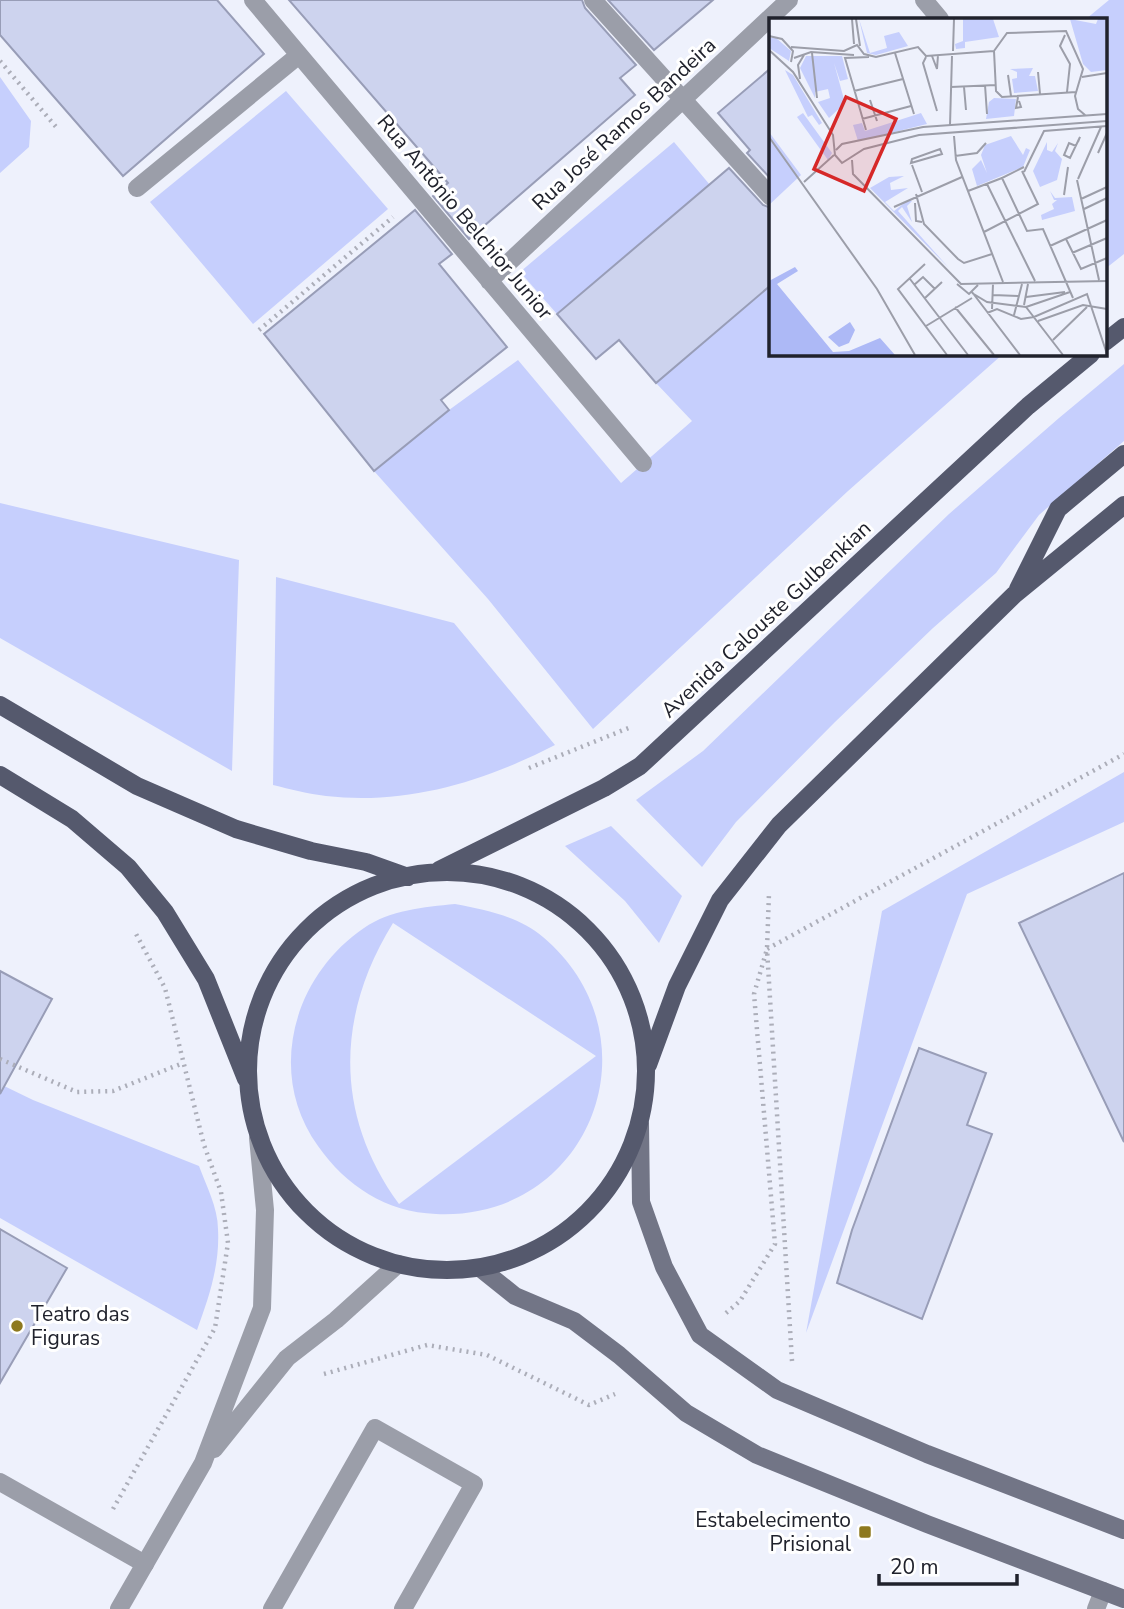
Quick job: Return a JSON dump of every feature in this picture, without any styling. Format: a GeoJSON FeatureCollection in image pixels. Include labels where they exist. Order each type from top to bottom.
{"type":"FeatureCollection","features":[{"type":"Feature","properties":{"kind":"main road"},"geometry":{"type":"LineString","coordinates":[[1106,341],[1124,327]]}},
{"type":"Feature","properties":{"kind":"main road","name":"Avenida Calouste Gulbenkian"},"geometry":{"type":"LineString","coordinates":[[439,870],[604,788],[640,766],[1028,406],[1090,355]]}},
{"type":"Feature","properties":{"kind":"main road"},"geometry":{"type":"LineString","coordinates":[[1014,596],[1058,509],[1124,454]]}},
{"type":"Feature","properties":{"kind":"main road"},"geometry":{"type":"LineString","coordinates":[[1124,505],[1014,596],[779,825],[720,900],[677,986],[647,1068],[640,1123],[641,1202],[664,1267],[700,1335],[777,1390],[927,1454],[1124,1530]]}},
{"type":"Feature","properties":{"kind":"main road"},"geometry":{"type":"LineString","coordinates":[[0,705],[137,786],[236,829],[311,851],[366,862],[408,877]]}},
{"type":"Feature","properties":{"kind":"main road"},"geometry":{"type":"LineString","coordinates":[[0,775],[72,819],[128,867],[165,912],[206,979],[247,1081]]}},
{"type":"Feature","properties":{"kind":"main road"},"geometry":{"type":"LineString","coordinates":[[640,1123],[617,1175],[581,1219],[534,1251],[480,1268],[438,1272],[398,1264],[369,1255],[322,1228],[284,1187],[258,1138],[250,1110],[247,1081],[253,1018],[279,961],[322,915],[377,884],[439,870],[502,878],[560,905],[607,949],[637,1006],[647,1068]]}},
{"type":"Feature","properties":{"kind":"main road"},"geometry":{"type":"LineString","coordinates":[[480,1268],[514,1296],[575,1321],[686,1413],[757,1455],[1124,1599]]}},
{"type":"Feature","properties":{"kind":"street","name":"Rua António Belchior Junior"},"geometry":{"type":"LineString","coordinates":[[253,0],[643,463]]}},
{"type":"Feature","properties":{"kind":"street"},"geometry":{"type":"LineString","coordinates":[[593,0],[769,195]]}},
{"type":"Feature","properties":{"kind":"street","name":"Rua José Ramos Bandeira"},"geometry":{"type":"LineString","coordinates":[[770,18],[789,0]]}},
{"type":"Feature","properties":{"kind":"street"},"geometry":{"type":"LineString","coordinates":[[924,0],[939,18]]}},
{"type":"Feature","properties":{"kind":"street","name":"Rua José Ramos Bandeira"},"geometry":{"type":"LineString","coordinates":[[489,281],[769,19]]}},
{"type":"Feature","properties":{"kind":"street"},"geometry":{"type":"LineString","coordinates":[[137,188],[299,55]]}},
{"type":"Feature","properties":{"kind":"street"},"geometry":{"type":"LineString","coordinates":[[203,1463],[262,1308],[265,1210],[258,1138]]}},
{"type":"Feature","properties":{"kind":"street"},"geometry":{"type":"LineString","coordinates":[[118,1609],[203,1463],[287,1357],[336,1320],[398,1264]]}},
{"type":"Feature","properties":{"kind":"street"},"geometry":{"type":"LineString","coordinates":[[272,1609],[375,1428],[474,1484],[403,1609]]}},
{"type":"Feature","properties":{"kind":"street"},"geometry":{"type":"LineString","coordinates":[[0,1482],[145,1564]]}},
{"type":"Feature","properties":{"kind":"street"},"geometry":{"type":"LineString","coordinates":[[1096,1609],[1102,1591]]}},
{"type":"Feature","properties":{"kind":"path"},"geometry":{"type":"LineString","coordinates":[[0,61],[57,128]]}},
{"type":"Feature","properties":{"kind":"path"},"geometry":{"type":"LineString","coordinates":[[259,330],[418,197]]}},
{"type":"Feature","properties":{"kind":"path"},"geometry":{"type":"LineString","coordinates":[[529,768],[631,727],[684,725]]}},
{"type":"Feature","properties":{"kind":"path"},"geometry":{"type":"LineString","coordinates":[[794,1397],[767,950],[1124,754]]}},
{"type":"Feature","properties":{"kind":"path"},"geometry":{"type":"LineString","coordinates":[[103,1508],[114,1509],[215,1328],[228,1243],[221,1192],[204,1145],[165,988],[135,932]]}},
{"type":"Feature","properties":{"kind":"path"},"geometry":{"type":"LineString","coordinates":[[0,1059],[77,1092],[113,1091],[183,1063]]}},
{"type":"Feature","properties":{"kind":"shaded area"},"geometry":{"type":"Polygon","coordinates":[[[1109,0],[1124,0],[1124,254],[1106,268],[1106,18],[1087,18],[1109,0]]]}},
{"type":"Feature","properties":{"kind":"shaded area"},"geometry":{"type":"Polygon","coordinates":[[[0,77],[31,121],[29,147],[0,173],[0,77]]]}},
{"type":"Feature","properties":{"kind":"shaded area"},"geometry":{"type":"Polygon","coordinates":[[[286,91],[388,209],[253,324],[150,202],[286,91]]]}},
{"type":"Feature","properties":{"kind":"shaded area"},"geometry":{"type":"Polygon","coordinates":[[[674,142],[710,185],[557,314],[520,272],[674,142]]]}},
{"type":"Feature","properties":{"kind":"shaded area"},"geometry":{"type":"Polygon","coordinates":[[[769,286],[769,355],[1002,355],[848,491],[593,729],[488,599],[374,471],[449,410],[518,360],[621,483],[692,421],[656,383],[769,286]]]}},
{"type":"Feature","properties":{"kind":"shaded area"},"geometry":{"type":"Polygon","coordinates":[[[1124,364],[1124,441],[1039,515],[996,573],[933,628],[835,722],[736,822],[702,867],[636,800],[703,751],[949,514],[1124,364]]]}},
{"type":"Feature","properties":{"kind":"shaded area"},"geometry":{"type":"Polygon","coordinates":[[[0,503],[239,560],[232,771],[0,638],[0,503]]]}},
{"type":"Feature","properties":{"kind":"shaded area"},"geometry":{"type":"Polygon","coordinates":[[[276,577],[454,623],[555,745],[472,780],[415,794],[356,798],[319,795],[273,785],[276,577]]]}},
{"type":"Feature","properties":{"kind":"shaded area"},"geometry":{"type":"Polygon","coordinates":[[[1124,772],[1124,822],[967,894],[806,1333],[882,911],[1124,772]]]}},
{"type":"Feature","properties":{"kind":"shaded area"},"geometry":{"type":"Polygon","coordinates":[[[611,826],[682,896],[659,943],[625,901],[565,846],[611,826]]]}},
{"type":"Feature","properties":{"kind":"shaded area"},"geometry":{"type":"Polygon","coordinates":[[[455,904],[501,915],[523,924],[543,937],[579,978],[598,1023],[602,1070],[592,1116],[569,1156],[535,1188],[490,1208],[436,1214],[400,1208],[384,1202],[354,1185],[341,1173],[318,1146],[302,1118],[293,1088],[291,1058],[295,1028],[305,999],[320,972],[340,948],[364,928],[385,917],[408,910],[455,904]],[[393,923],[374,958],[361,993],[353,1029],[350,1065],[354,1100],[363,1135],[378,1170],[399,1204],[596,1056],[393,923]]]}},
{"type":"Feature","properties":{"kind":"shaded area"},"geometry":{"type":"Polygon","coordinates":[[[0,1084],[33,1100],[199,1166],[216,1213],[218,1242],[213,1281],[197,1330],[0,1218],[0,1084]]]}},
{"type":"Feature","properties":{"kind":"building"},"geometry":{"type":"Polygon","coordinates":[[[0,0],[217,0],[264,54],[123,176],[0,35],[0,0]]]}},
{"type":"Feature","properties":{"kind":"building"},"geometry":{"type":"Polygon","coordinates":[[[289,0],[582,0],[585,8],[636,65],[620,78],[635,95],[469,239],[433,196],[448,183],[289,0]]]}},
{"type":"Feature","properties":{"kind":"building"},"geometry":{"type":"Polygon","coordinates":[[[608,0],[713,0],[654,50],[608,0]]]}},
{"type":"Feature","properties":{"kind":"building"},"geometry":{"type":"Polygon","coordinates":[[[769,70],[769,177],[747,153],[750,150],[718,113],[769,70]]]}},
{"type":"Feature","properties":{"kind":"building"},"geometry":{"type":"Polygon","coordinates":[[[729,168],[763,205],[769,207],[769,287],[656,383],[619,340],[596,359],[557,314],[729,168]]]}},
{"type":"Feature","properties":{"kind":"building"},"geometry":{"type":"Polygon","coordinates":[[[415,210],[452,254],[439,264],[507,347],[441,400],[449,410],[374,471],[264,334],[415,210]]]}},
{"type":"Feature","properties":{"kind":"building"},"geometry":{"type":"Polygon","coordinates":[[[1124,873],[1124,1142],[1019,923],[1124,873]]]}},
{"type":"Feature","properties":{"kind":"building"},"geometry":{"type":"Polygon","coordinates":[[[0,971],[52,999],[0,1094],[0,971]]]}},
{"type":"Feature","properties":{"kind":"building"},"geometry":{"type":"Polygon","coordinates":[[[919,1048],[986,1073],[967,1125],[992,1134],[922,1319],[837,1283],[852,1230],[919,1048]]]}},
{"type":"Feature","properties":{"kind":"building","name":"Teatro das Figuras"},"geometry":{"type":"Polygon","coordinates":[[[0,1229],[67,1268],[0,1383],[0,1229]]]}},
{"type":"Feature","properties":{"kind":"place","name":"Teatro das Figuras"},"geometry":{"type":"Point","coordinates":[17,1326]}},
{"type":"Feature","properties":{"kind":"place","name":"Estabelecimento Prisional"},"geometry":{"type":"Point","coordinates":[865,1532]}}]}
